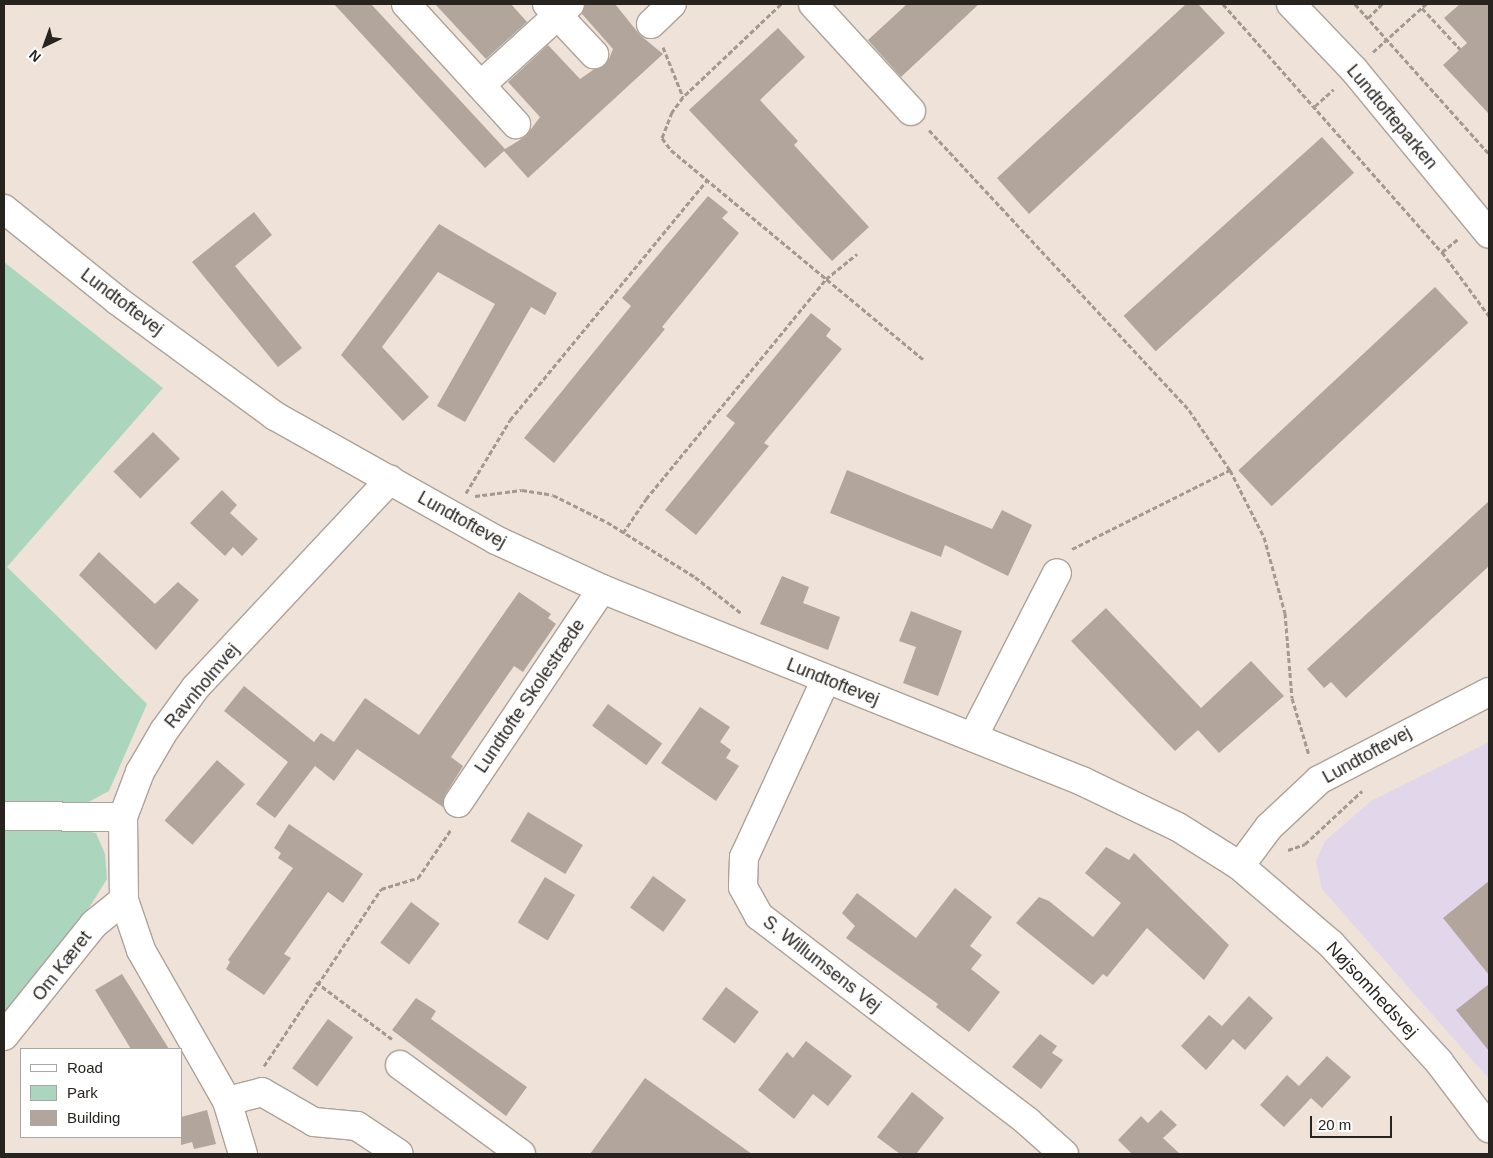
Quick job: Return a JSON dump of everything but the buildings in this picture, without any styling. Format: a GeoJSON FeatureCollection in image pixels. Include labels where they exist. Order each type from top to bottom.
{"type":"FeatureCollection","features":[{"type":"Feature","properties":{"kind":"street"},"geometry":{"type":"LineString","coordinates":[[406,4],[516,124]]}},
{"type":"Feature","properties":{"kind":"street"},"geometry":{"type":"LineString","coordinates":[[651,24],[672,4]]}},
{"type":"Feature","properties":{"kind":"street","name":"Lundtofteparken"},"geometry":{"type":"LineString","coordinates":[[1292,4],[1354,70],[1489,234]]}},
{"type":"Feature","properties":{"kind":"street"},"geometry":{"type":"LineString","coordinates":[[481,85],[558,7],[594,54]]}},
{"type":"Feature","properties":{"kind":"street"},"geometry":{"type":"LineString","coordinates":[[824,7],[911,111]]}},
{"type":"Feature","properties":{"kind":"street","name":"Lundtoftevej"},"geometry":{"type":"LineString","coordinates":[[4,209],[118,301],[275,416],[496,540],[602,589],[973,737],[1125,800],[1240,866],[1269,827],[1319,780],[1489,692]]}},
{"type":"Feature","properties":{"kind":"street","name":"Ravnholmvej"},"geometry":{"type":"LineString","coordinates":[[242,1154],[226,1101],[141,950],[124,900],[123,817],[140,772],[164,731],[196,687],[390,480]]}},
{"type":"Feature","properties":{"kind":"street"},"geometry":{"type":"LineString","coordinates":[[973,737],[1057,573]]}},
{"type":"Feature","properties":{"kind":"street","name":"Lundtofte Skolestræde"},"geometry":{"type":"LineString","coordinates":[[458,803],[602,589]]}},
{"type":"Feature","properties":{"kind":"street","name":"S. Willumsens Vej"},"geometry":{"type":"LineString","coordinates":[[826,679],[744,857],[743,887],[759,916],[1028,1122],[1064,1154]]}},
{"type":"Feature","properties":{"kind":"street"},"geometry":{"type":"LineString","coordinates":[[4,816],[123,817]]}},
{"type":"Feature","properties":{"kind":"street","name":"Nøjsomhedsvej"},"geometry":{"type":"LineString","coordinates":[[1240,866],[1331,944],[1439,1062],[1489,1128]]}},
{"type":"Feature","properties":{"kind":"street","name":"Om Kæret"},"geometry":{"type":"LineString","coordinates":[[4,1036],[94,924],[124,900]]}},
{"type":"Feature","properties":{"kind":"street"},"geometry":{"type":"LineString","coordinates":[[400,1065],[521,1154]]}},
{"type":"Feature","properties":{"kind":"street"},"geometry":{"type":"LineString","coordinates":[[226,1101],[262,1092],[314,1122],[357,1126],[399,1154]]}},
{"type":"Feature","properties":{"kind":"path"},"geometry":{"type":"LineString","coordinates":[[781,4],[683,97],[672,112],[662,138],[665,145],[924,360]]}},
{"type":"Feature","properties":{"kind":"path"},"geometry":{"type":"LineString","coordinates":[[1223,4],[1442,252],[1489,316]]}},
{"type":"Feature","properties":{"kind":"path"},"geometry":{"type":"LineString","coordinates":[[1355,4],[1489,154]]}},
{"type":"Feature","properties":{"kind":"path"},"geometry":{"type":"LineString","coordinates":[[1368,18],[1382,4]]}},
{"type":"Feature","properties":{"kind":"path"},"geometry":{"type":"LineString","coordinates":[[1387,40],[1426,4]]}},
{"type":"Feature","properties":{"kind":"path"},"geometry":{"type":"LineString","coordinates":[[1422,8],[1460,49]]}},
{"type":"Feature","properties":{"kind":"path"},"geometry":{"type":"LineString","coordinates":[[651,24],[683,97]]}},
{"type":"Feature","properties":{"kind":"path"},"geometry":{"type":"LineString","coordinates":[[911,111],[1189,410],[1230,470],[1266,547],[1285,613],[1292,698],[1319,780]]}},
{"type":"Feature","properties":{"kind":"path"},"geometry":{"type":"LineString","coordinates":[[707,180],[510,420],[462,500],[522,490],[553,495],[623,533],[696,577],[747,619]]}},
{"type":"Feature","properties":{"kind":"path"},"geometry":{"type":"LineString","coordinates":[[623,533],[646,499],[826,279],[857,254]]}},
{"type":"Feature","properties":{"kind":"path"},"geometry":{"type":"LineString","coordinates":[[1057,573],[1049,560],[1230,470]]}},
{"type":"Feature","properties":{"kind":"path"},"geometry":{"type":"LineString","coordinates":[[1286,850],[1304,844],[1366,789]]}},
{"type":"Feature","properties":{"kind":"path"},"geometry":{"type":"LineString","coordinates":[[262,1092],[255,1080],[316,982],[381,889],[418,878],[456,823],[453,810],[458,803]]}},
{"type":"Feature","properties":{"kind":"shaded area"},"geometry":{"type":"Polygon","coordinates":[[[1489,742],[1489,1079],[1322,889],[1316,861],[1325,841],[1371,801],[1489,742]]]}},
{"type":"Feature","properties":{"kind":"green space"},"geometry":{"type":"Polygon","coordinates":[[[4,262],[163,388],[7,567],[147,704],[109,791],[83,805],[4,803],[4,262]]]}},
{"type":"Feature","properties":{"kind":"green space"},"geometry":{"type":"Polygon","coordinates":[[[4,826],[63,827],[96,833],[105,854],[107,879],[74,932],[4,1022],[4,826]]]}}]}
